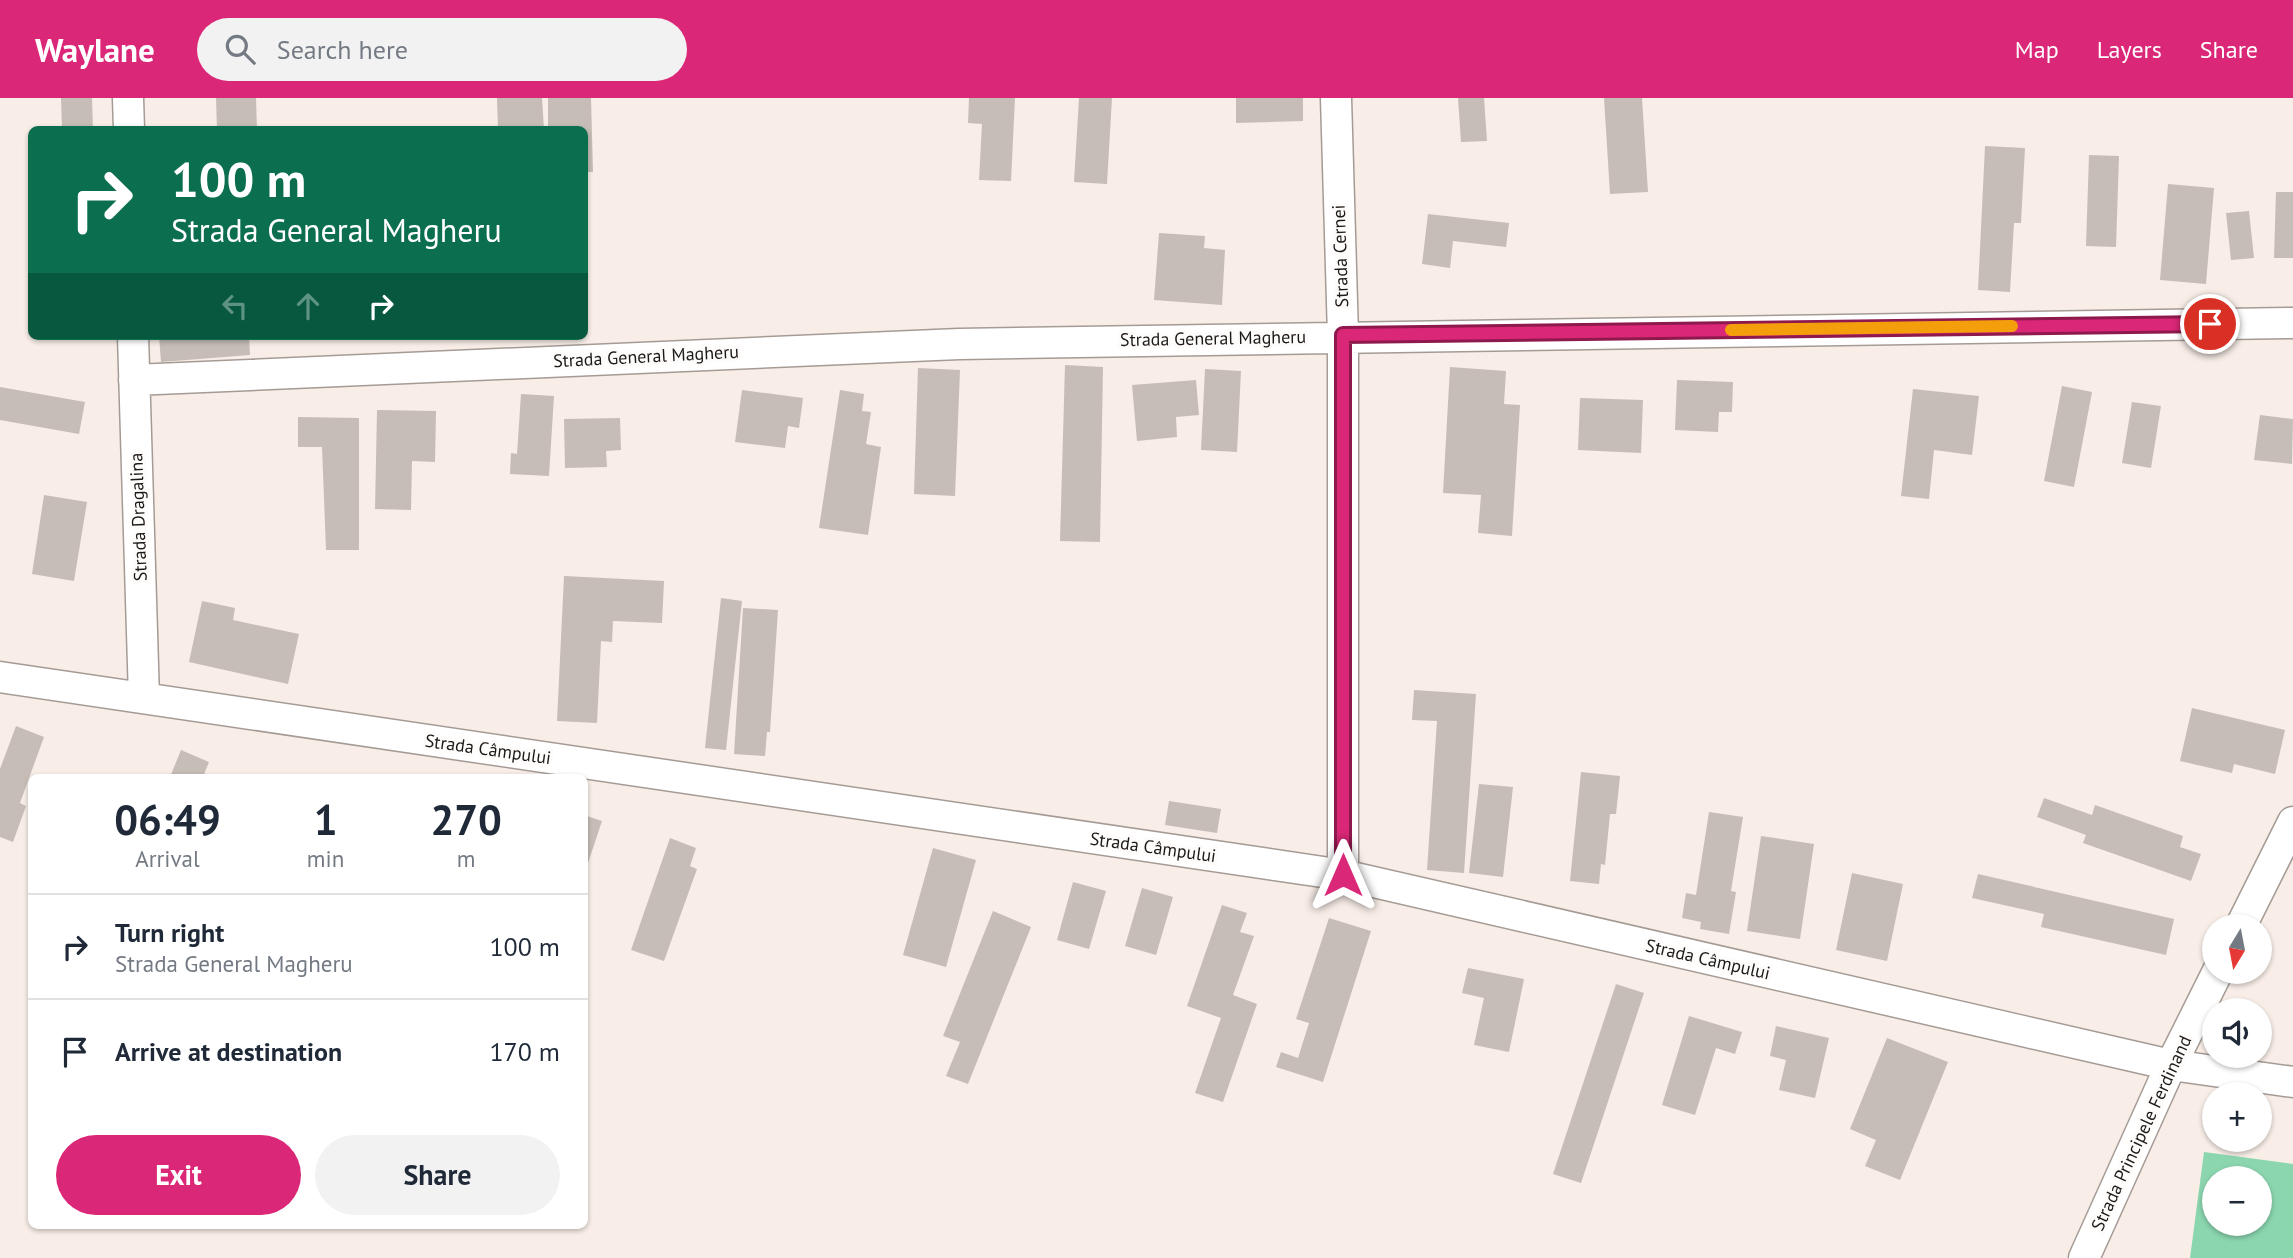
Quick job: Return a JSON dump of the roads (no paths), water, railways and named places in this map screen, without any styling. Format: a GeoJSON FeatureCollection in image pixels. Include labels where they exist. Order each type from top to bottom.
{"type":"FeatureCollection","features":[{"type":"Feature","properties":{"kind":"street"},"geometry":{"type":"LineString","coordinates":[[128,98],[129,126]]}},
{"type":"Feature","properties":{"kind":"street","name":"Strada Cernei"},"geometry":{"type":"LineString","coordinates":[[1336,98],[1343,335],[1343,875]]}},
{"type":"Feature","properties":{"kind":"street","name":"Strada General Magheru"},"geometry":{"type":"LineString","coordinates":[[134,380],[959,344],[1343,335],[2293,323]]}},
{"type":"Feature","properties":{"kind":"street","name":"Strada Dragalina"},"geometry":{"type":"LineString","coordinates":[[133,340],[144,698]]}},
{"type":"Feature","properties":{"kind":"street","name":"Strada Câmpului"},"geometry":{"type":"LineString","coordinates":[[0,677],[1343,875],[2171,1065],[2293,1082]]}},
{"type":"Feature","properties":{"kind":"street"},"geometry":{"type":"LineString","coordinates":[[2247,914],[2293,822]]}},
{"type":"Feature","properties":{"kind":"street","name":"Strada Principele Ferdinand"},"geometry":{"type":"LineString","coordinates":[[2084,1258],[2171,1065],[2212,984]]}}]}
